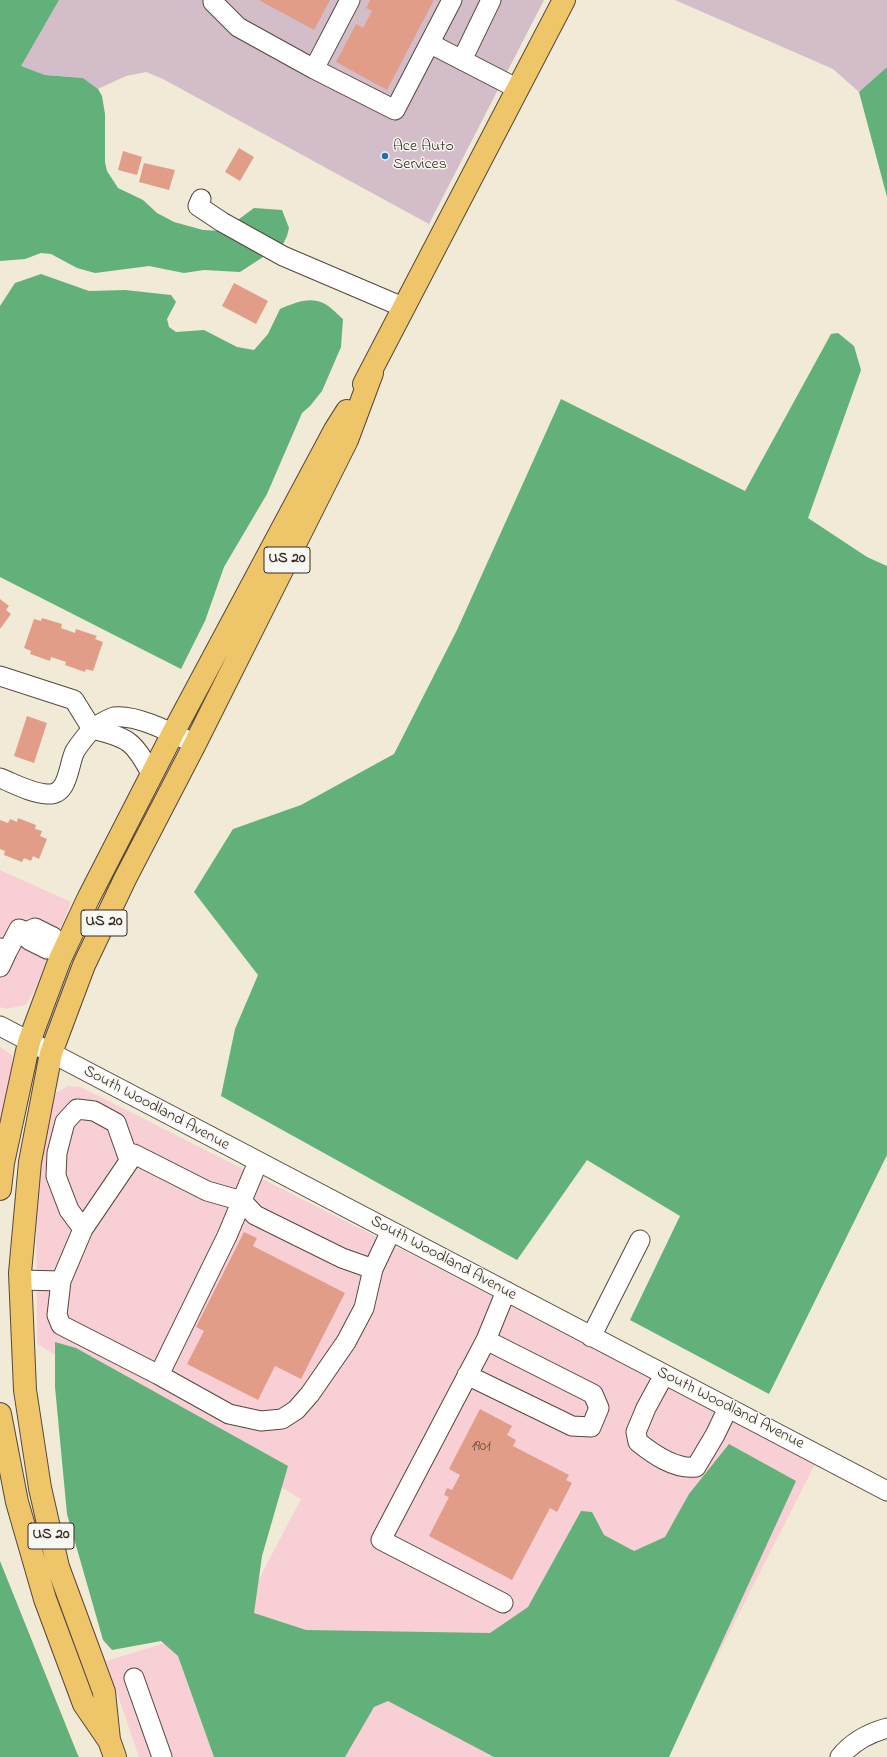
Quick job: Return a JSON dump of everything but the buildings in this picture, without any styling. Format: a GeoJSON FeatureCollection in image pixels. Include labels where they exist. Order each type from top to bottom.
{"type":"FeatureCollection","features":[{"type":"Feature","properties":{"kind":"main road","name":"US 20"},"geometry":{"type":"LineString","coordinates":[[0,1189],[4,1156],[29,1042],[60,947],[88,899],[172,733],[335,430],[372,373],[564,0]]}},
{"type":"Feature","properties":{"kind":"main road","name":"US 20"},"geometry":{"type":"LineString","coordinates":[[112,1748],[104,1692],[58,1567],[40,1488],[25,1390],[20,1280],[30,1162],[51,1053],[84,965],[125,879],[195,744],[347,440],[372,373]]}},
{"type":"Feature","properties":{"kind":"main road","name":"US 20"},"geometry":{"type":"LineString","coordinates":[[0,1414],[17,1502],[45,1599],[84,1704],[112,1748]]}},
{"type":"Feature","properties":{"kind":"street"},"geometry":{"type":"LineString","coordinates":[[213,0],[213,2],[238,27],[314,69],[395,110],[431,44],[452,0]]}},
{"type":"Feature","properties":{"kind":"street"},"geometry":{"type":"LineString","coordinates":[[314,69],[350,0]]}},
{"type":"Feature","properties":{"kind":"street"},"geometry":{"type":"LineString","coordinates":[[462,60],[491,0]]}},
{"type":"Feature","properties":{"kind":"street"},"geometry":{"type":"LineString","coordinates":[[431,44],[518,89]]}},
{"type":"Feature","properties":{"kind":"street"},"geometry":{"type":"LineString","coordinates":[[201,199],[198,206],[222,222],[283,256],[405,308]]}},
{"type":"Feature","properties":{"kind":"street"},"geometry":{"type":"LineString","coordinates":[[0,676],[74,700],[92,729],[110,733],[129,741],[139,750],[152,775]]}},
{"type":"Feature","properties":{"kind":"street"},"geometry":{"type":"LineString","coordinates":[[0,778],[37,793],[49,794],[58,791],[65,784],[75,752],[92,729],[113,717],[127,718],[172,733],[195,744]]}},
{"type":"Feature","properties":{"kind":"street"},"geometry":{"type":"LineString","coordinates":[[2,955],[20,929],[26,932],[29,940],[47,949],[60,947]]}},
{"type":"Feature","properties":{"kind":"street","name":"South Woodland Avenue"},"geometry":{"type":"LineString","coordinates":[[0,1026],[887,1491]]}},
{"type":"Feature","properties":{"kind":"street"},"geometry":{"type":"LineString","coordinates":[[83,1229],[69,1210],[56,1176],[57,1153],[66,1122],[77,1108],[94,1111],[116,1123],[129,1160]]}},
{"type":"Feature","properties":{"kind":"street"},"geometry":{"type":"LineString","coordinates":[[373,1269],[336,1255],[255,1215],[242,1201],[207,1191],[134,1154],[83,1229],[60,1281],[57,1315],[61,1325],[159,1375],[229,1414],[261,1421],[282,1419],[296,1410],[310,1394],[346,1342],[364,1308],[373,1269],[391,1231]]}},
{"type":"Feature","properties":{"kind":"street"},"geometry":{"type":"LineString","coordinates":[[159,1375],[227,1236],[258,1162]]}},
{"type":"Feature","properties":{"kind":"street"},"geometry":{"type":"LineString","coordinates":[[591,1337],[640,1240]]}},
{"type":"Feature","properties":{"kind":"street"},"geometry":{"type":"LineString","coordinates":[[20,1280],[60,1281]]}},
{"type":"Feature","properties":{"kind":"street"},"geometry":{"type":"LineString","coordinates":[[503,1603],[381,1540],[486,1340],[506,1291]]}},
{"type":"Feature","properties":{"kind":"street"},"geometry":{"type":"LineString","coordinates":[[467,1375],[572,1426],[591,1427],[599,1408],[593,1394],[486,1340]]}},
{"type":"Feature","properties":{"kind":"street"},"geometry":{"type":"LineString","coordinates":[[664,1375],[646,1408],[636,1432],[638,1442],[647,1449],[674,1464],[686,1468],[696,1467],[715,1435],[728,1408]]}},
{"type":"Feature","properties":{"kind":"street"},"geometry":{"type":"LineString","coordinates":[[134,1678],[162,1757]]}},
{"type":"Feature","properties":{"kind":"street"},"geometry":{"type":"LineString","coordinates":[[840,1757],[848,1747],[875,1731],[887,1728]]}},
{"type":"Feature","properties":{"kind":"shaded area","name":"Ace Auto Services"},"geometry":{"type":"Polygon","coordinates":[[[59,0],[544,0],[429,224],[163,79],[146,72],[126,76],[98,89],[83,78],[45,75],[20,66],[59,0]]]}},
{"type":"Feature","properties":{"kind":"shaded area"},"geometry":{"type":"Polygon","coordinates":[[[675,0],[887,0],[887,67],[859,92],[833,69],[675,0]]]}},
{"type":"Feature","properties":{"kind":"shaded area"},"geometry":{"type":"Polygon","coordinates":[[[0,870],[71,902],[35,989],[26,1005],[6,1009],[0,1007],[0,870]]]}},
{"type":"Feature","properties":{"kind":"shaded area"},"geometry":{"type":"Polygon","coordinates":[[[0,1047],[12,1055],[13,1074],[0,1134],[0,1047]]]}},
{"type":"Feature","properties":{"kind":"shaded area"},"geometry":{"type":"Polygon","coordinates":[[[68,1086],[81,1087],[426,1262],[815,1464],[666,1757],[139,1757],[106,1661],[237,1621],[301,1499],[37,1344],[36,1191],[50,1102],[57,1092],[68,1086]]]}},
{"type":"Feature","properties":{"kind":"green space"},"geometry":{"type":"Polygon","coordinates":[[[0,0],[59,0],[21,66],[45,75],[83,78],[98,89],[102,96],[105,114],[105,162],[107,171],[118,188],[143,200],[157,213],[174,222],[203,230],[223,231],[254,208],[282,210],[289,228],[283,244],[240,272],[204,270],[184,273],[149,266],[95,273],[77,268],[51,254],[41,253],[25,259],[0,261],[0,0]]]}},
{"type":"Feature","properties":{"kind":"green space"},"geometry":{"type":"Polygon","coordinates":[[[887,67],[887,197],[859,92],[887,67]]]}},
{"type":"Feature","properties":{"kind":"green space"},"geometry":{"type":"Polygon","coordinates":[[[41,274],[89,291],[125,290],[171,295],[176,302],[167,319],[169,327],[176,332],[204,330],[237,347],[254,350],[268,334],[280,309],[295,303],[312,300],[318,301],[328,306],[343,319],[341,347],[322,391],[310,406],[302,413],[267,494],[224,567],[205,621],[181,669],[0,577],[0,306],[15,283],[41,274]]]}},
{"type":"Feature","properties":{"kind":"green space"},"geometry":{"type":"Polygon","coordinates":[[[838,333],[854,346],[861,370],[808,518],[867,557],[887,566],[887,1155],[769,1394],[630,1320],[680,1216],[587,1160],[517,1260],[221,1096],[235,1029],[258,975],[194,892],[233,829],[301,805],[394,754],[457,630],[561,399],[745,491],[831,334],[838,333]]]}},
{"type":"Feature","properties":{"kind":"green space"},"geometry":{"type":"Polygon","coordinates":[[[55,1342],[76,1348],[288,1466],[262,1556],[254,1613],[306,1630],[490,1633],[528,1607],[581,1511],[592,1512],[604,1535],[634,1551],[665,1537],[689,1494],[729,1444],[796,1481],[669,1757],[494,1757],[388,1701],[374,1707],[345,1757],[214,1757],[178,1656],[161,1641],[112,1650],[103,1640],[67,1514],[55,1387],[55,1342]]]}},
{"type":"Feature","properties":{"kind":"green space"},"geometry":{"type":"Polygon","coordinates":[[[0,1561],[77,1753],[79,1757],[0,1757],[0,1561]]]}},
{"type":"Feature","properties":{"kind":"place","name":"Ace Auto Services"},"geometry":{"type":"Point","coordinates":[385,156]}}]}
